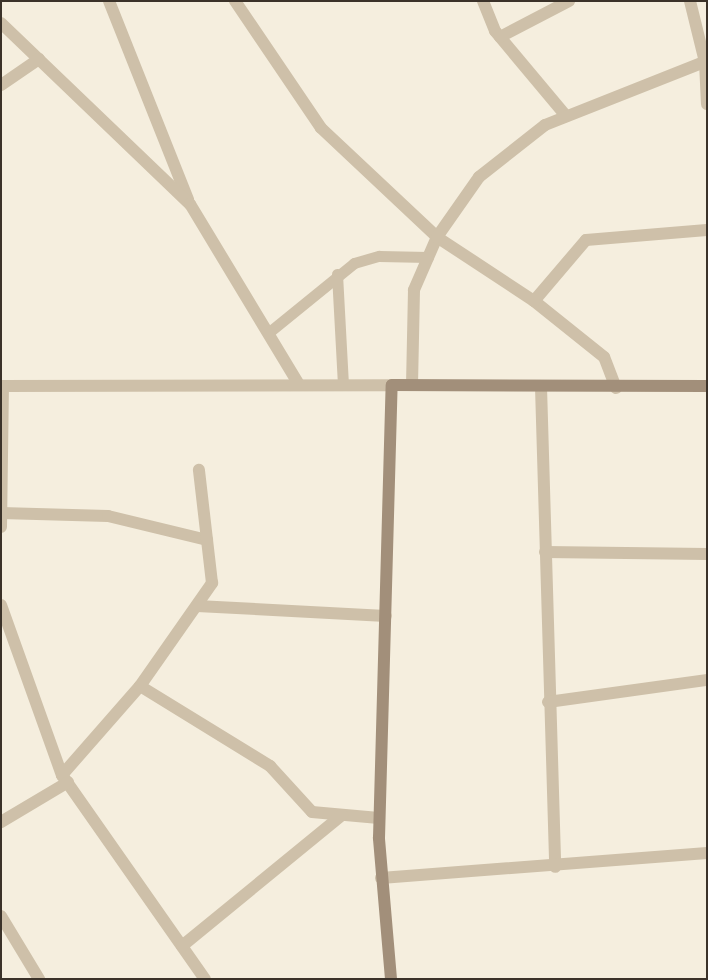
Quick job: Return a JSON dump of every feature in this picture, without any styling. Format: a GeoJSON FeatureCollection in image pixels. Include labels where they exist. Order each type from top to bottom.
{"type":"FeatureCollection","features":[{"type":"Feature","properties":{"kind":"main road"},"geometry":{"type":"LineString","coordinates":[[391,979],[380,878],[379,818],[392,385],[616,388],[707,386]]}},
{"type":"Feature","properties":{"kind":"street"},"geometry":{"type":"LineString","coordinates":[[109,1],[190,204],[299,385]]}},
{"type":"Feature","properties":{"kind":"street"},"geometry":{"type":"LineString","coordinates":[[235,1],[322,128],[437,237],[534,301],[604,357],[616,388]]}},
{"type":"Feature","properties":{"kind":"street"},"geometry":{"type":"LineString","coordinates":[[483,1],[500,37],[566,116]]}},
{"type":"Feature","properties":{"kind":"street"},"geometry":{"type":"LineString","coordinates":[[500,37],[569,1]]}},
{"type":"Feature","properties":{"kind":"street"},"geometry":{"type":"LineString","coordinates":[[690,1],[706,61],[707,104]]}},
{"type":"Feature","properties":{"kind":"street"},"geometry":{"type":"LineString","coordinates":[[1,23],[190,204]]}},
{"type":"Feature","properties":{"kind":"street"},"geometry":{"type":"LineString","coordinates":[[1,85],[39,59]]}},
{"type":"Feature","properties":{"kind":"street"},"geometry":{"type":"LineString","coordinates":[[412,385],[414,290],[437,237],[479,177],[545,125],[706,61]]}},
{"type":"Feature","properties":{"kind":"street"},"geometry":{"type":"LineString","coordinates":[[534,301],[586,240],[707,230]]}},
{"type":"Feature","properties":{"kind":"street"},"geometry":{"type":"LineString","coordinates":[[1,527],[2,386],[392,385]]}},
{"type":"Feature","properties":{"kind":"street"},"geometry":{"type":"LineString","coordinates":[[541,387],[548,702],[554,867]]}},
{"type":"Feature","properties":{"kind":"street"},"geometry":{"type":"LineString","coordinates":[[1,822],[65,779],[140,686],[212,583],[200,470]]}},
{"type":"Feature","properties":{"kind":"street"},"geometry":{"type":"LineString","coordinates":[[2,513],[108,516],[207,540]]}},
{"type":"Feature","properties":{"kind":"street"},"geometry":{"type":"LineString","coordinates":[[545,552],[707,554]]}},
{"type":"Feature","properties":{"kind":"street"},"geometry":{"type":"LineString","coordinates":[[1,605],[65,779],[205,979]]}},
{"type":"Feature","properties":{"kind":"street"},"geometry":{"type":"LineString","coordinates":[[197,606],[386,616]]}},
{"type":"Feature","properties":{"kind":"street"},"geometry":{"type":"LineString","coordinates":[[548,702],[707,680]]}},
{"type":"Feature","properties":{"kind":"street"},"geometry":{"type":"LineString","coordinates":[[140,686],[270,766],[312,812],[379,818]]}},
{"type":"Feature","properties":{"kind":"street"},"geometry":{"type":"LineString","coordinates":[[182,946],[342,815]]}},
{"type":"Feature","properties":{"kind":"street"},"geometry":{"type":"LineString","coordinates":[[380,878],[554,867],[707,853]]}},
{"type":"Feature","properties":{"kind":"street"},"geometry":{"type":"LineString","coordinates":[[1,916],[39,979]]}},
{"type":"Feature","properties":{"kind":"lane"},"geometry":{"type":"LineString","coordinates":[[268,333],[337,274],[354,263],[380,256],[428,257]]}},
{"type":"Feature","properties":{"kind":"lane"},"geometry":{"type":"LineString","coordinates":[[337,274],[343,385]]}}]}
